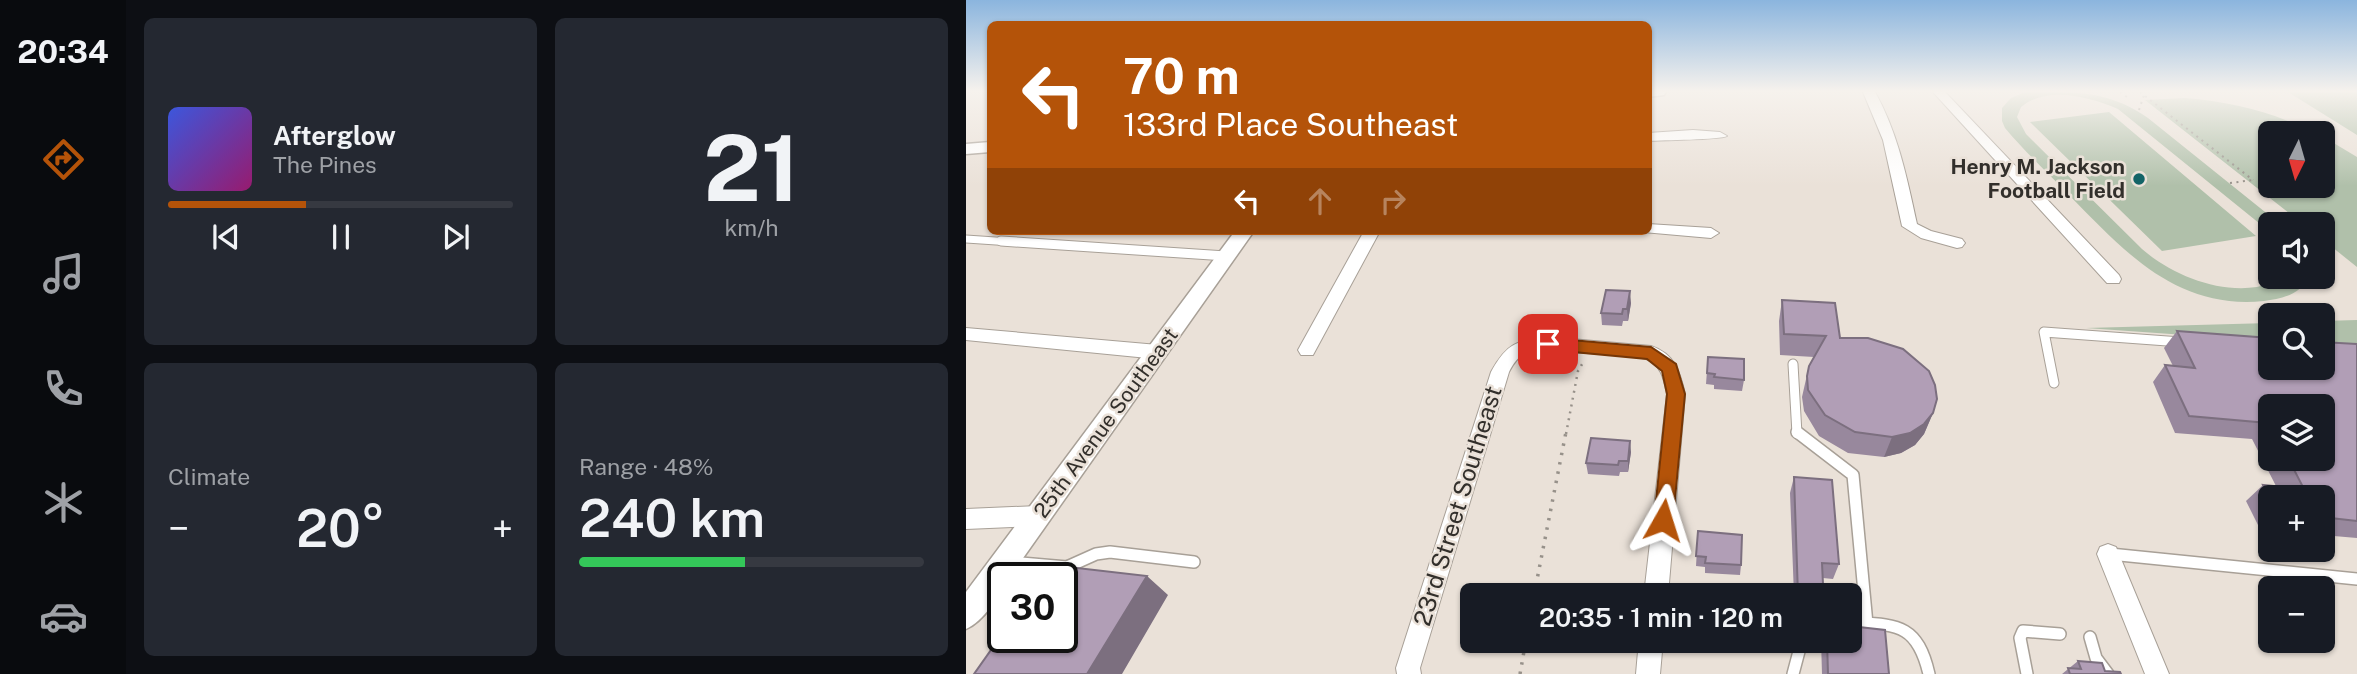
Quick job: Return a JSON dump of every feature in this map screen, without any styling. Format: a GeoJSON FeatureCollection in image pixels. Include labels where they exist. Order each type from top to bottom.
{"type":"FeatureCollection","features":[{"type":"Feature","properties":{"kind":"street"},"geometry":{"type":"LineString","coordinates":[[1886,123],[1910,226],[1926,236],[1957,243]]}},
{"type":"Feature","properties":{"kind":"street"},"geometry":{"type":"LineString","coordinates":[[1968,123],[2113,279]]}},
{"type":"Feature","properties":{"kind":"street"},"geometry":{"type":"LineString","coordinates":[[1652,137],[1693,134],[1720,136]]}},
{"type":"Feature","properties":{"kind":"street"},"geometry":{"type":"LineString","coordinates":[[966,149],[987,147]]}},
{"type":"Feature","properties":{"kind":"street"},"geometry":{"type":"LineString","coordinates":[[1652,229],[1711,233]]}},
{"type":"Feature","properties":{"kind":"street","name":"25th Avenue Southeast"},"geometry":{"type":"LineString","coordinates":[[1005,562],[1242,235]]}},
{"type":"Feature","properties":{"kind":"street"},"geometry":{"type":"LineString","coordinates":[[1307,350],[1370,235]]}},
{"type":"Feature","properties":{"kind":"street"},"geometry":{"type":"LineString","coordinates":[[966,334],[1158,352]]}},
{"type":"Feature","properties":{"kind":"street","name":"23rd Street Southeast"},"geometry":{"type":"LineString","coordinates":[[1409,674],[1408,668],[1437,569],[1500,372],[1508,357],[1523,348],[1548,344],[1587,347]]}},
{"type":"Feature","properties":{"kind":"street"},"geometry":{"type":"LineString","coordinates":[[1587,347],[1651,354],[1670,368],[1676,394],[1657,583]]}},
{"type":"Feature","properties":{"kind":"street"},"geometry":{"type":"LineString","coordinates":[[966,519],[1038,516]]}},
{"type":"Feature","properties":{"kind":"street"},"geometry":{"type":"LineString","coordinates":[[2108,554],[2157,674]]}},
{"type":"Feature","properties":{"kind":"street","name":"25th Avenue Southeast"},"geometry":{"type":"LineString","coordinates":[[966,615],[987,586]]}},
{"type":"Feature","properties":{"kind":"street"},"geometry":{"type":"LineString","coordinates":[[1648,674],[1650,653]]}},
{"type":"Feature","properties":{"kind":"lane"},"geometry":{"type":"LineString","coordinates":[[966,239],[1226,256]]}},
{"type":"Feature","properties":{"kind":"lane"},"geometry":{"type":"LineString","coordinates":[[2054,383],[2044,332],[2189,342]]}},
{"type":"Feature","properties":{"kind":"lane"},"geometry":{"type":"LineString","coordinates":[[1793,364],[1797,434],[1853,475],[1867,624]]}},
{"type":"Feature","properties":{"kind":"lane"},"geometry":{"type":"LineString","coordinates":[[1078,564],[1102,552],[1194,562]]}},
{"type":"Feature","properties":{"kind":"lane"},"geometry":{"type":"LineString","coordinates":[[2108,554],[2357,579]]}},
{"type":"Feature","properties":{"kind":"lane"},"geometry":{"type":"LineString","coordinates":[[1862,623],[1895,626],[1913,634],[1921,643],[1929,674]]}},
{"type":"Feature","properties":{"kind":"lane"},"geometry":{"type":"LineString","coordinates":[[2027,674],[2020,638],[2023,631],[2060,634]]}},
{"type":"Feature","properties":{"kind":"lane"},"geometry":{"type":"LineString","coordinates":[[2090,637],[2096,658],[2108,674]]}},
{"type":"Feature","properties":{"kind":"lane"},"geometry":{"type":"LineString","coordinates":[[1793,674],[1797,653]]}},
{"type":"Feature","properties":{"kind":"path"},"geometry":{"type":"LineString","coordinates":[[2181,123],[2253,180],[2230,183]]}},
{"type":"Feature","properties":{"kind":"path"},"geometry":{"type":"LineString","coordinates":[[1536,583],[1556,473],[1578,371],[1583,364],[1587,347]]}},
{"type":"Feature","properties":{"kind":"path"},"geometry":{"type":"LineString","coordinates":[[1520,674],[1524,653]]}},
{"type":"Feature","properties":{"kind":"green space"},"geometry":{"type":"Polygon","coordinates":[[[2003,123],[2020,123],[2026,134],[2142,249],[2167,267],[2196,280],[2226,287],[2300,289],[2278,299],[2233,301],[2204,296],[2178,286],[2132,256],[2029,154],[2003,123]]]}},
{"type":"Feature","properties":{"kind":"green space","name":"Henry M. Jackson Football Field"},"geometry":{"type":"Polygon","coordinates":[[[2031,123],[2123,123],[2256,236],[2162,251],[2031,123]]]}},
{"type":"Feature","properties":{"kind":"green space"},"geometry":{"type":"Polygon","coordinates":[[[2136,123],[2155,123],[2265,212],[2258,212],[2258,222],[2136,123]]]}},
{"type":"Feature","properties":{"kind":"green space"},"geometry":{"type":"Polygon","coordinates":[[[2175,123],[2258,123],[2258,189],[2175,123]]]}},
{"type":"Feature","properties":{"kind":"green space"},"geometry":{"type":"Polygon","coordinates":[[[2338,123],[2357,123],[2357,135],[2338,123]]]}},
{"type":"Feature","properties":{"kind":"green space"},"geometry":{"type":"Polygon","coordinates":[[[2335,144],[2357,157],[2357,267],[2335,249],[2335,212],[2288,212],[2270,198],[2335,198],[2335,144]]]}},
{"type":"Feature","properties":{"kind":"green space"},"geometry":{"type":"Polygon","coordinates":[[[2357,320],[2357,347],[2335,346],[2335,321],[2357,320]]]}},
{"type":"Feature","properties":{"kind":"green space"},"geometry":{"type":"Polygon","coordinates":[[[2258,323],[2258,340],[2086,328],[2258,323]]]}},
{"type":"Feature","properties":{"kind":"building"},"geometry":{"type":"Polygon","coordinates":[[[1606,290],[1630,291],[1627,309],[1623,309],[1622,314],[1601,313],[1606,290]]]}},
{"type":"Feature","properties":{"kind":"building"},"geometry":{"type":"Polygon","coordinates":[[[1782,300],[1835,303],[1840,338],[1868,338],[1903,349],[1929,371],[1937,399],[1933,413],[1924,424],[1910,433],[1892,437],[1855,432],[1825,415],[1808,390],[1807,376],[1809,366],[1826,336],[1784,334],[1782,300]]]}},
{"type":"Feature","properties":{"kind":"building"},"geometry":{"type":"Polygon","coordinates":[[[2177,331],[2258,337],[2258,380],[2335,380],[2335,343],[2357,344],[2357,521],[2335,518],[2335,485],[2302,485],[2295,471],[2335,471],[2335,394],[2258,394],[2258,422],[2189,416],[2165,365],[2195,368],[2177,331]]]}},
{"type":"Feature","properties":{"kind":"building"},"geometry":{"type":"Polygon","coordinates":[[[1708,357],[1744,359],[1744,380],[1714,377],[1715,374],[1707,373],[1708,357]]]}},
{"type":"Feature","properties":{"kind":"building"},"geometry":{"type":"Polygon","coordinates":[[[1591,438],[1630,441],[1628,461],[1619,461],[1618,465],[1586,463],[1591,438]]]}},
{"type":"Feature","properties":{"kind":"building"},"geometry":{"type":"Polygon","coordinates":[[[1794,477],[1832,480],[1839,564],[1822,563],[1823,583],[1798,583],[1794,477]]]}},
{"type":"Feature","properties":{"kind":"building"},"geometry":{"type":"Polygon","coordinates":[[[1698,531],[1742,535],[1741,565],[1705,563],[1706,557],[1696,556],[1698,531]]]}},
{"type":"Feature","properties":{"kind":"building"},"geometry":{"type":"Polygon","coordinates":[[[1078,568],[1147,576],[1087,674],[974,674],[989,653],[1078,653],[1078,568]]]}},
{"type":"Feature","properties":{"kind":"building"},"geometry":{"type":"Polygon","coordinates":[[[1862,627],[1885,630],[1889,674],[1828,674],[1827,653],[1862,653],[1862,627]]]}},
{"type":"Feature","properties":{"kind":"building"},"geometry":{"type":"Polygon","coordinates":[[[2078,661],[2102,663],[2105,671],[2121,674],[2070,674],[2068,668],[2081,669],[2078,661]]]}},
{"type":"Feature","properties":{"kind":"place","name":"Henry M. Jackson Football Field"},"geometry":{"type":"Point","coordinates":[2139,179]}},
{"type":"Feature","properties":{"kind":"route"},"geometry":{"type":"LineString","coordinates":[[1548,344],[1651,354],[1670,368],[1676,394],[1663,520]]}}]}
